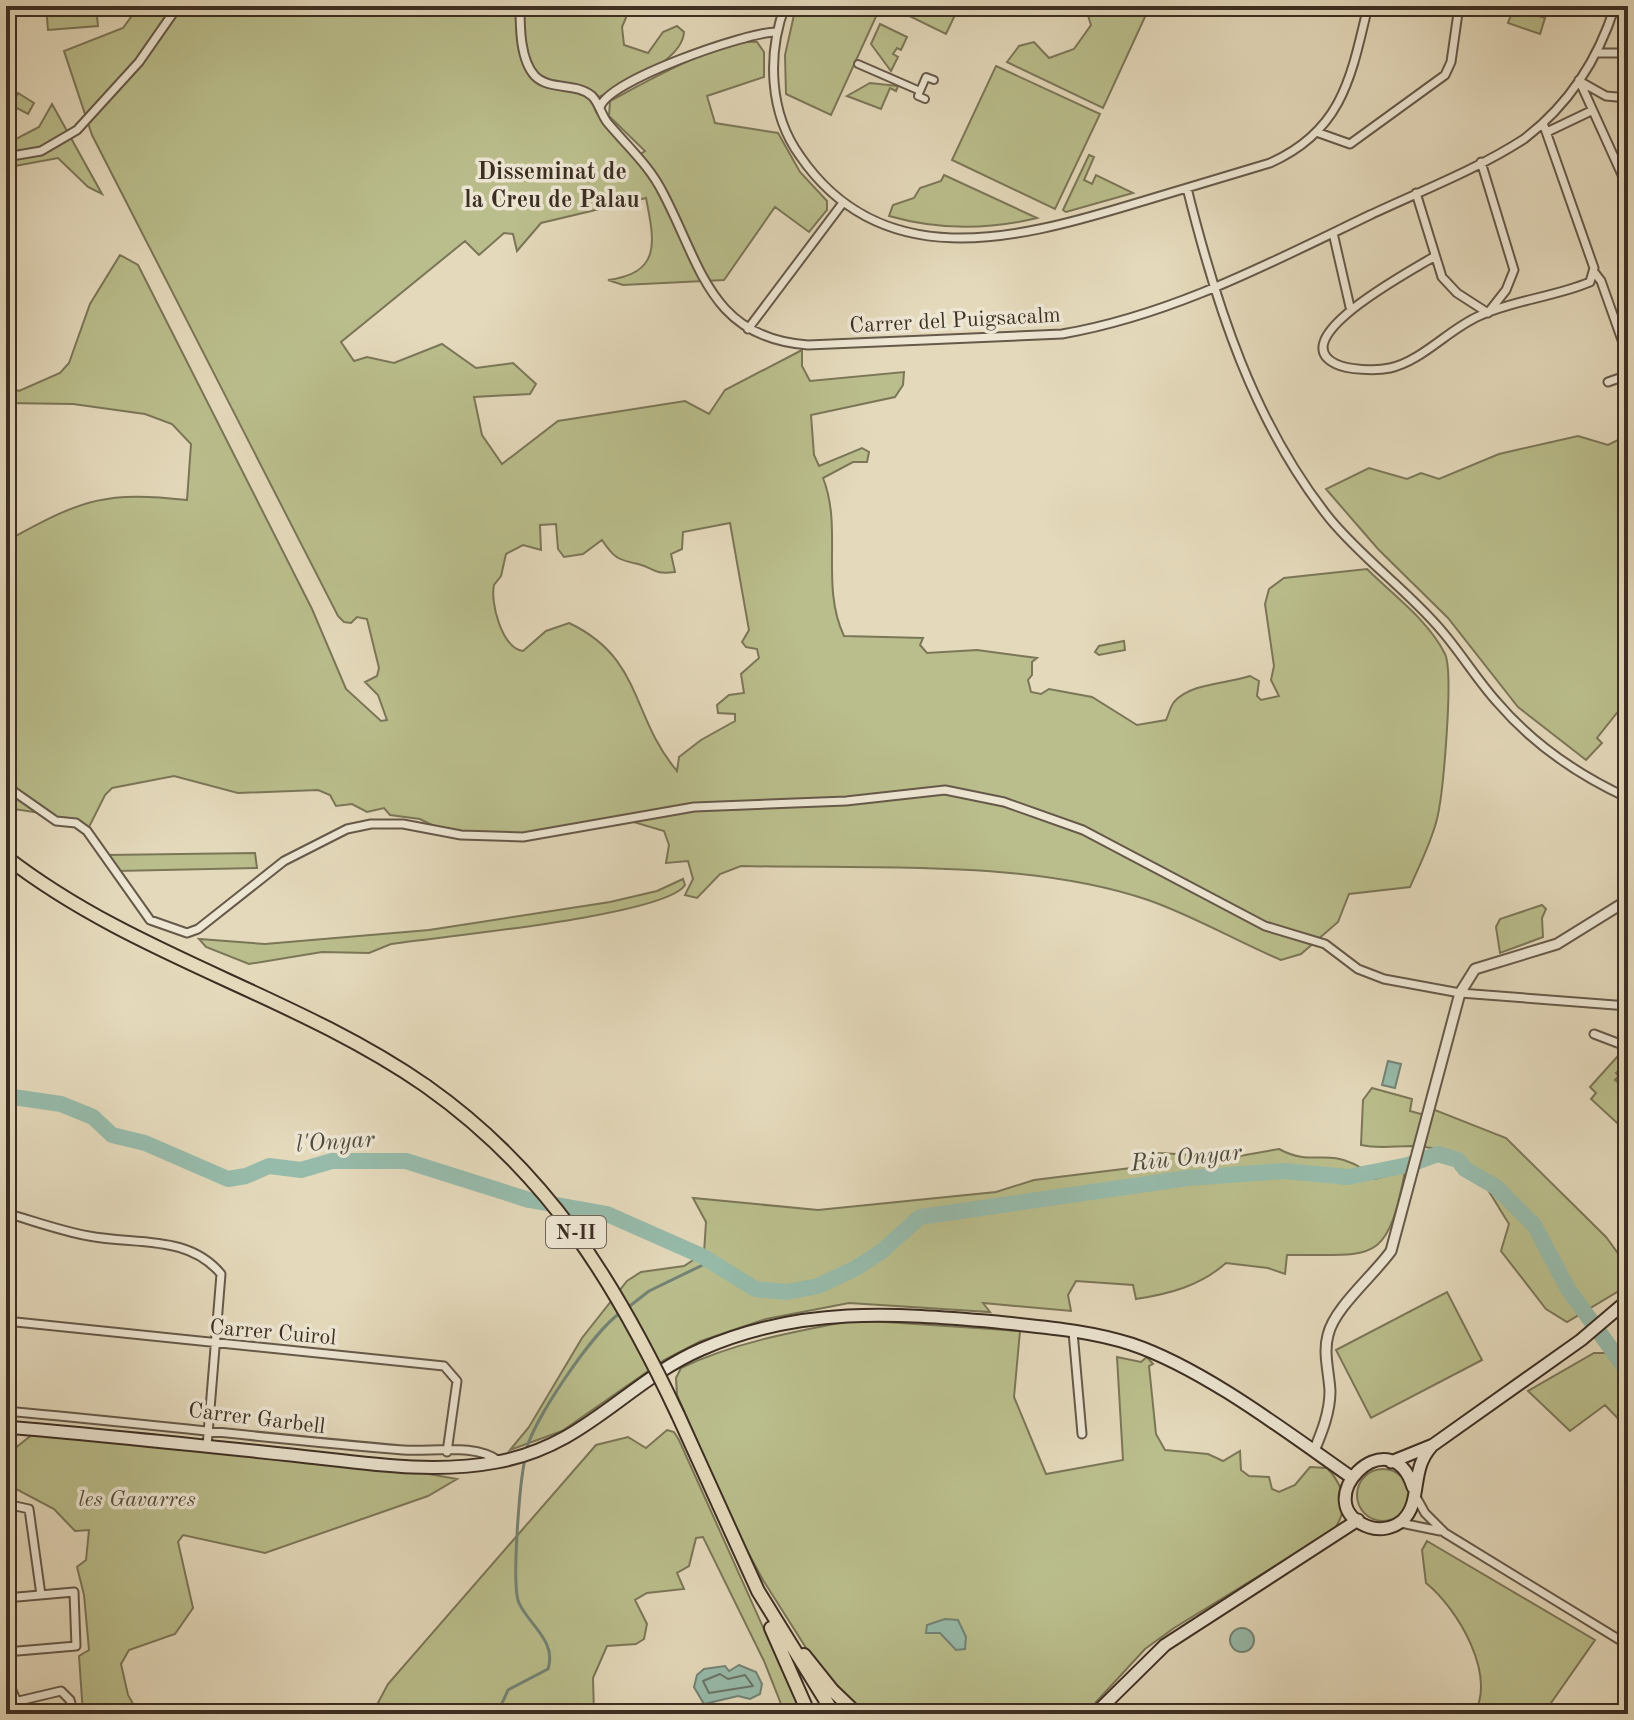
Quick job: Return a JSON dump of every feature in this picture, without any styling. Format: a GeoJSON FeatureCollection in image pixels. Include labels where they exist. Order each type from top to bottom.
{"type":"FeatureCollection","features":[{"type":"Feature","properties":{"kind":"highway","name":"N-II"},"geometry":{"type":"LineString","coordinates":[[6,857],[92,917],[314,1019],[373,1050],[426,1086],[504,1151],[566,1219],[621,1301],[678,1415],[752,1580],[834,1714]]}},
{"type":"Feature","properties":{"kind":"highway"},"geometry":{"type":"LineString","coordinates":[[752,1580],[761,1609],[809,1714]]}},
{"type":"Feature","properties":{"kind":"highway"},"geometry":{"type":"LineString","coordinates":[[764,1602],[781,1620],[823,1680],[857,1714]]}},
{"type":"Feature","properties":{"kind":"main road"},"geometry":{"type":"LineString","coordinates":[[1433,1445],[1418,1465],[1411,1510],[1399,1523],[1377,1529],[1358,1520],[1347,1502],[1351,1477],[1369,1462],[1391,1462],[1433,1445],[1550,1363],[1628,1300]]}},
{"type":"Feature","properties":{"kind":"main road"},"geometry":{"type":"LineString","coordinates":[[6,1427],[430,1467],[500,1462],[543,1449],[574,1435],[697,1351],[820,1317],[847,1313],[918,1316],[1073,1332],[1129,1344],[1181,1367],[1351,1477]]}},
{"type":"Feature","properties":{"kind":"main road"},"geometry":{"type":"LineString","coordinates":[[1391,1462],[1406,1472],[1414,1490]]}},
{"type":"Feature","properties":{"kind":"main road"},"geometry":{"type":"LineString","coordinates":[[1095,1714],[1165,1645],[1358,1520]]}},
{"type":"Feature","properties":{"kind":"street"},"geometry":{"type":"LineString","coordinates":[[6,157],[41,151],[71,135],[139,62],[178,6]]}},
{"type":"Feature","properties":{"kind":"street","name":"Carrer del Puigsacalm"},"geometry":{"type":"LineString","coordinates":[[520,6],[527,64],[536,77],[547,83],[579,89],[591,96],[609,125],[654,176],[708,290],[748,329],[786,344],[808,345],[1062,334],[1098,328],[1175,305],[1333,233],[1524,139],[1543,123],[1599,53],[1615,6]]}},
{"type":"Feature","properties":{"kind":"street"},"geometry":{"type":"LineString","coordinates":[[785,6],[776,32],[774,73],[782,121],[793,147],[808,169],[842,204],[862,216],[925,236],[988,239],[1042,231],[1270,163],[1319,133],[1336,107],[1368,6]]}},
{"type":"Feature","properties":{"kind":"street"},"geometry":{"type":"LineString","coordinates":[[1319,133],[1350,144],[1440,81],[1451,62],[1459,6]]}},
{"type":"Feature","properties":{"kind":"street"},"geometry":{"type":"LineString","coordinates":[[600,108],[606,96],[667,64],[744,37],[776,32]]}},
{"type":"Feature","properties":{"kind":"street"},"geometry":{"type":"LineString","coordinates":[[1599,53],[1628,53]]}},
{"type":"Feature","properties":{"kind":"street"},"geometry":{"type":"LineString","coordinates":[[858,64],[920,91]]}},
{"type":"Feature","properties":{"kind":"street"},"geometry":{"type":"LineString","coordinates":[[925,99],[918,96],[926,77],[934,80]]}},
{"type":"Feature","properties":{"kind":"street"},"geometry":{"type":"LineString","coordinates":[[1579,80],[1606,96],[1628,98]]}},
{"type":"Feature","properties":{"kind":"street"},"geometry":{"type":"LineString","coordinates":[[1579,80],[1628,188]]}},
{"type":"Feature","properties":{"kind":"street"},"geometry":{"type":"LineString","coordinates":[[1547,132],[1591,111]]}},
{"type":"Feature","properties":{"kind":"street"},"geometry":{"type":"LineString","coordinates":[[1543,123],[1594,272],[1601,281],[1628,357]]}},
{"type":"Feature","properties":{"kind":"street"},"geometry":{"type":"LineString","coordinates":[[1481,162],[1514,270],[1506,290],[1488,313]]}},
{"type":"Feature","properties":{"kind":"street"},"geometry":{"type":"LineString","coordinates":[[1187,188],[1228,328],[1282,454],[1331,520],[1364,557],[1419,606],[1497,703],[1545,748],[1585,778],[1628,798]]}},
{"type":"Feature","properties":{"kind":"street"},"geometry":{"type":"LineString","coordinates":[[1416,193],[1446,284],[1488,313]]}},
{"type":"Feature","properties":{"kind":"street"},"geometry":{"type":"LineString","coordinates":[[748,329],[842,204]]}},
{"type":"Feature","properties":{"kind":"street"},"geometry":{"type":"LineString","coordinates":[[1333,233],[1350,307]]}},
{"type":"Feature","properties":{"kind":"street"},"geometry":{"type":"LineString","coordinates":[[1435,256],[1350,307],[1324,340],[1326,356],[1341,366],[1376,369],[1399,365],[1488,313],[1583,285],[1590,282],[1594,272]]}},
{"type":"Feature","properties":{"kind":"street"},"geometry":{"type":"LineString","coordinates":[[1608,382],[1628,375]]}},
{"type":"Feature","properties":{"kind":"street"},"geometry":{"type":"LineString","coordinates":[[6,786],[56,821],[76,823],[87,831],[150,920],[187,933],[198,929],[284,861],[347,829],[403,824],[461,835],[523,837],[694,807],[846,801],[945,790],[1004,802],[1083,830],[1265,926],[1325,944],[1358,969],[1384,979],[1460,993],[1628,1006]]}},
{"type":"Feature","properties":{"kind":"street"},"geometry":{"type":"LineString","coordinates":[[1314,1451],[1324,1426],[1330,1393],[1328,1335],[1344,1306],[1373,1277],[1391,1251],[1460,993],[1472,971],[1557,944],[1628,900]]}},
{"type":"Feature","properties":{"kind":"street"},"geometry":{"type":"LineString","coordinates":[[1594,1034],[1627,1048]]}},
{"type":"Feature","properties":{"kind":"street"},"geometry":{"type":"LineString","coordinates":[[6,1213],[93,1237],[173,1245],[212,1262],[221,1274],[207,1446]]}},
{"type":"Feature","properties":{"kind":"street","name":"Carrer Cuirol"},"geometry":{"type":"LineString","coordinates":[[6,1321],[444,1366],[457,1381],[447,1452]]}},
{"type":"Feature","properties":{"kind":"street"},"geometry":{"type":"LineString","coordinates":[[1073,1332],[1082,1434]]}},
{"type":"Feature","properties":{"kind":"street","name":"Carrer Garbell"},"geometry":{"type":"LineString","coordinates":[[6,1411],[208,1429],[321,1443],[489,1453],[500,1462]]}},
{"type":"Feature","properties":{"kind":"street"},"geometry":{"type":"LineString","coordinates":[[6,1452],[6,1495]]}},
{"type":"Feature","properties":{"kind":"street"},"geometry":{"type":"LineString","coordinates":[[1414,1490],[1425,1513],[1445,1533],[1628,1645]]}},
{"type":"Feature","properties":{"kind":"street"},"geometry":{"type":"LineString","coordinates":[[6,1504],[29,1509],[41,1595]]}},
{"type":"Feature","properties":{"kind":"street"},"geometry":{"type":"LineString","coordinates":[[1399,1523],[1445,1533]]}},
{"type":"Feature","properties":{"kind":"street"},"geometry":{"type":"LineString","coordinates":[[6,1598],[74,1592],[76,1646],[6,1652]]}},
{"type":"Feature","properties":{"kind":"street"},"geometry":{"type":"LineString","coordinates":[[6,1677],[17,1702]]}},
{"type":"Feature","properties":{"kind":"street"},"geometry":{"type":"LineString","coordinates":[[6,1704],[61,1691],[70,1700],[74,1714]]}},
{"type":"Feature","properties":{"kind":"green space"},"geometry":{"type":"Polygon","coordinates":[[[46,6],[96,6],[98,26],[48,30],[46,6]]]}},
{"type":"Feature","properties":{"kind":"green space"},"geometry":{"type":"Polygon","coordinates":[[[139,6],[631,6],[622,27],[624,45],[648,53],[663,32],[677,26],[684,32],[681,43],[661,64],[592,101],[596,112],[634,158],[645,151],[609,116],[610,101],[703,55],[723,47],[757,42],[764,52],[764,77],[707,96],[715,123],[778,133],[800,172],[827,201],[827,210],[809,232],[775,207],[724,280],[623,285],[608,280],[638,271],[650,253],[652,242],[646,198],[541,223],[517,251],[513,234],[504,233],[479,255],[465,241],[341,342],[354,361],[367,357],[394,363],[442,344],[476,368],[513,363],[536,384],[530,394],[474,397],[482,435],[502,464],[558,421],[685,401],[709,414],[725,390],[802,350],[802,366],[810,381],[904,372],[903,385],[895,397],[811,415],[814,455],[819,466],[862,448],[869,452],[867,462],[853,462],[823,478],[831,517],[833,597],[844,636],[923,638],[920,645],[927,653],[977,650],[1037,658],[1032,662],[1032,675],[1028,680],[1031,692],[1041,694],[1049,689],[1092,697],[1137,725],[1166,720],[1174,702],[1189,691],[1250,676],[1259,681],[1257,696],[1261,700],[1279,696],[1271,680],[1274,666],[1265,604],[1269,589],[1284,578],[1367,569],[1430,630],[1445,654],[1447,666],[1447,735],[1437,819],[1410,887],[1349,894],[1338,922],[1301,954],[1281,960],[1148,900],[1101,887],[1000,872],[894,867],[741,866],[720,874],[697,898],[685,895],[693,879],[688,861],[666,863],[669,845],[664,831],[627,820],[546,835],[446,832],[420,819],[390,815],[384,808],[367,812],[352,804],[336,806],[330,795],[318,790],[238,793],[174,776],[112,788],[105,795],[87,831],[41,813],[6,808],[6,537],[14,537],[59,514],[96,501],[136,497],[187,500],[191,444],[172,424],[145,414],[73,404],[6,403],[6,369],[11,388],[19,391],[60,373],[69,363],[90,304],[120,255],[138,265],[312,609],[346,689],[381,721],[387,720],[378,695],[365,682],[377,676],[379,668],[367,619],[357,617],[351,623],[344,622],[338,616],[92,135],[64,51],[123,28],[139,6]],[[730,523],[683,532],[682,549],[671,554],[675,572],[668,573],[621,559],[602,540],[583,554],[564,557],[558,549],[556,524],[540,525],[541,550],[523,545],[506,554],[501,576],[494,585],[499,624],[516,648],[523,651],[546,631],[569,623],[593,637],[610,653],[623,670],[662,750],[677,771],[679,757],[701,740],[735,721],[735,714],[718,713],[717,705],[729,695],[744,693],[741,674],[759,658],[757,649],[746,647],[742,642],[749,630],[730,523]]]}},
{"type":"Feature","properties":{"kind":"green space"},"geometry":{"type":"Polygon","coordinates":[[[796,6],[871,6],[879,10],[831,115],[786,94],[785,55],[796,6]]]}},
{"type":"Feature","properties":{"kind":"green space"},"geometry":{"type":"Polygon","coordinates":[[[889,6],[940,6],[956,13],[946,34],[889,6]]]}},
{"type":"Feature","properties":{"kind":"green space"},"geometry":{"type":"Polygon","coordinates":[[[1085,6],[1150,6],[1103,108],[1007,62],[1019,46],[1034,42],[1049,58],[1074,49],[1091,25],[1085,6]]]}},
{"type":"Feature","properties":{"kind":"green space"},"geometry":{"type":"Polygon","coordinates":[[[1514,7],[1545,18],[1540,34],[1508,23],[1514,7]]]}},
{"type":"Feature","properties":{"kind":"green space"},"geometry":{"type":"Polygon","coordinates":[[[880,24],[907,37],[901,50],[897,48],[893,54],[898,57],[891,71],[871,44],[880,24]]]}},
{"type":"Feature","properties":{"kind":"green space"},"geometry":{"type":"Polygon","coordinates":[[[996,66],[1100,114],[1055,209],[952,160],[996,66]]]}},
{"type":"Feature","properties":{"kind":"green space"},"geometry":{"type":"Polygon","coordinates":[[[870,83],[898,86],[896,91],[890,88],[881,109],[847,96],[870,83]]]}},
{"type":"Feature","properties":{"kind":"green space"},"geometry":{"type":"Polygon","coordinates":[[[18,93],[34,103],[28,114],[11,105],[18,93]]]}},
{"type":"Feature","properties":{"kind":"green space"},"geometry":{"type":"Polygon","coordinates":[[[52,104],[102,194],[88,187],[58,158],[15,166],[6,175],[6,144],[39,127],[52,104]]]}},
{"type":"Feature","properties":{"kind":"green space"},"geometry":{"type":"Polygon","coordinates":[[[1089,155],[1094,157],[1084,180],[1092,184],[1096,175],[1133,193],[1066,212],[1063,210],[1089,155]]]}},
{"type":"Feature","properties":{"kind":"green space"},"geometry":{"type":"Polygon","coordinates":[[[944,175],[1037,218],[1000,225],[963,227],[926,224],[889,216],[893,205],[914,198],[920,188],[941,181],[944,175]]]}},
{"type":"Feature","properties":{"kind":"green space"},"geometry":{"type":"Polygon","coordinates":[[[1628,435],[1628,699],[1597,738],[1602,743],[1586,760],[1518,707],[1448,618],[1378,549],[1326,489],[1369,468],[1407,479],[1421,473],[1439,479],[1499,454],[1578,436],[1608,445],[1628,435]]]}},
{"type":"Feature","properties":{"kind":"green space"},"geometry":{"type":"Polygon","coordinates":[[[1124,641],[1125,650],[1099,655],[1095,652],[1099,646],[1124,641]]]}},
{"type":"Feature","properties":{"kind":"green space"},"geometry":{"type":"Polygon","coordinates":[[[255,853],[257,868],[117,871],[107,855],[255,853]]]}},
{"type":"Feature","properties":{"kind":"green space"},"geometry":{"type":"Polygon","coordinates":[[[683,879],[685,885],[669,896],[637,906],[548,924],[391,944],[369,953],[322,952],[249,964],[206,947],[199,939],[265,944],[429,930],[610,902],[657,891],[683,879]]]}},
{"type":"Feature","properties":{"kind":"green space"},"geometry":{"type":"Polygon","coordinates":[[[1542,905],[1546,909],[1542,918],[1543,937],[1500,953],[1496,927],[1500,919],[1542,905]]]}},
{"type":"Feature","properties":{"kind":"green space"},"geometry":{"type":"Polygon","coordinates":[[[1617,1057],[1625,1065],[1616,1073],[1619,1076],[1615,1080],[1628,1090],[1628,1133],[1591,1099],[1596,1093],[1590,1087],[1617,1057]]]}},
{"type":"Feature","properties":{"kind":"green space"},"geometry":{"type":"Polygon","coordinates":[[[1372,1088],[1412,1099],[1410,1111],[1428,1116],[1430,1108],[1506,1138],[1606,1237],[1628,1267],[1628,1278],[1622,1289],[1567,1322],[1546,1309],[1501,1251],[1509,1224],[1472,1169],[1448,1153],[1432,1148],[1361,1145],[1363,1100],[1372,1088]]]}},
{"type":"Feature","properties":{"kind":"green space"},"geometry":{"type":"Polygon","coordinates":[[[1279,1149],[1300,1157],[1344,1160],[1375,1179],[1405,1171],[1391,1224],[1382,1240],[1372,1249],[1357,1253],[1287,1255],[1285,1274],[1268,1268],[1226,1263],[1206,1278],[1184,1288],[1136,1299],[1133,1285],[1076,1281],[1068,1295],[1071,1311],[983,1303],[990,1312],[849,1303],[766,1319],[701,1341],[664,1360],[562,1431],[510,1450],[529,1427],[582,1338],[627,1281],[641,1272],[684,1266],[704,1253],[706,1222],[693,1198],[818,1210],[996,1192],[1034,1180],[1139,1167],[1158,1153],[1234,1157],[1279,1149]]]}},
{"type":"Feature","properties":{"kind":"green space"},"geometry":{"type":"Polygon","coordinates":[[[1447,1292],[1482,1360],[1371,1418],[1336,1350],[1447,1292]]]}},
{"type":"Feature","properties":{"kind":"green space"},"geometry":{"type":"Polygon","coordinates":[[[855,1320],[1020,1331],[1014,1397],[1046,1474],[1123,1460],[1117,1357],[1141,1362],[1147,1357],[1153,1364],[1149,1366],[1156,1434],[1165,1450],[1208,1454],[1223,1461],[1240,1451],[1241,1470],[1249,1476],[1269,1477],[1272,1489],[1279,1492],[1295,1485],[1310,1467],[1327,1468],[1338,1483],[1343,1498],[1339,1522],[1334,1530],[1145,1649],[1085,1714],[863,1714],[822,1673],[763,1580],[738,1534],[677,1395],[676,1378],[681,1368],[723,1351],[766,1338],[855,1320]]]}},
{"type":"Feature","properties":{"kind":"green space"},"geometry":{"type":"Polygon","coordinates":[[[1594,1353],[1628,1353],[1628,1429],[1605,1405],[1570,1431],[1528,1391],[1594,1353]]]}},
{"type":"Feature","properties":{"kind":"green space","name":"les Gavarres"},"geometry":{"type":"Polygon","coordinates":[[[38,1430],[367,1463],[457,1479],[428,1496],[265,1553],[183,1535],[178,1542],[193,1608],[175,1634],[129,1650],[121,1664],[128,1695],[139,1714],[83,1714],[79,1656],[89,1650],[84,1595],[77,1567],[86,1560],[89,1530],[75,1531],[54,1509],[14,1488],[14,1449],[38,1430]]]}},
{"type":"Feature","properties":{"kind":"green space"},"geometry":{"type":"Polygon","coordinates":[[[667,1430],[674,1432],[679,1440],[802,1714],[785,1714],[764,1661],[703,1537],[696,1538],[689,1566],[677,1573],[684,1589],[647,1593],[635,1600],[647,1624],[644,1639],[636,1644],[607,1646],[593,1678],[594,1714],[372,1714],[388,1684],[596,1445],[628,1437],[646,1448],[667,1430]]]}},
{"type":"Feature","properties":{"kind":"green space"},"geometry":{"type":"Polygon","coordinates":[[[1383,1469],[1401,1477],[1409,1495],[1401,1513],[1383,1521],[1365,1513],[1357,1495],[1365,1477],[1383,1469]]]}},
{"type":"Feature","properties":{"kind":"green space"},"geometry":{"type":"Polygon","coordinates":[[[1427,1541],[1595,1640],[1551,1703],[1552,1714],[1474,1714],[1480,1698],[1481,1680],[1477,1662],[1461,1625],[1450,1608],[1426,1583],[1422,1550],[1427,1541]]]}},
{"type":"Feature","properties":{"kind":"water"},"geometry":{"type":"Polygon","coordinates":[[[1388,1061],[1401,1064],[1395,1088],[1382,1085],[1388,1061]]]}},
{"type":"Feature","properties":{"kind":"water"},"geometry":{"type":"Polygon","coordinates":[[[945,1619],[958,1620],[966,1637],[965,1649],[956,1650],[940,1633],[926,1633],[927,1625],[945,1619]]]}},
{"type":"Feature","properties":{"kind":"water"},"geometry":{"type":"Polygon","coordinates":[[[1242,1628],[1250,1632],[1254,1640],[1250,1648],[1242,1652],[1234,1648],[1230,1640],[1234,1632],[1242,1628]]]}},
{"type":"Feature","properties":{"kind":"water"},"geometry":{"type":"Polygon","coordinates":[[[739,1665],[756,1672],[762,1684],[760,1694],[750,1699],[738,1696],[704,1704],[694,1687],[697,1675],[704,1669],[725,1666],[729,1671],[739,1665]]]}},
{"type":"Feature","properties":{"kind":"waterway","name":"Riu Onyar"},"geometry":{"type":"LineString","coordinates":[[6,1096],[61,1104],[93,1117],[112,1135],[145,1143],[228,1179],[246,1176],[269,1166],[301,1170],[332,1161],[406,1161],[529,1200],[607,1214],[702,1256],[755,1289],[787,1292],[818,1286],[856,1268],[882,1251],[920,1217],[1188,1178],[1284,1171],[1348,1177],[1408,1165],[1438,1154],[1458,1160],[1465,1169],[1496,1187],[1534,1225],[1568,1289],[1628,1372]]}},
{"type":"Feature","properties":{"kind":"waterway"},"geometry":{"type":"LineString","coordinates":[[626,1309],[649,1291],[711,1261]]}},
{"type":"Feature","properties":{"kind":"waterway"},"geometry":{"type":"LineString","coordinates":[[526,1451],[540,1419],[566,1378],[595,1338],[620,1313]]}},
{"type":"Feature","properties":{"kind":"waterway"},"geometry":{"type":"LineString","coordinates":[[497,1714],[508,1690],[548,1669],[550,1659],[549,1650],[523,1611],[517,1593],[517,1532],[525,1459]]}},
{"type":"Feature","properties":{"kind":"district","name":"Disseminat de la Creu de Palau"},"geometry":{"type":"Point","coordinates":[552,185]}},
{"type":"Feature","properties":{"kind":"water label","name":"l'Onyar"},"geometry":{"type":"Point","coordinates":[335,1141]}}]}
